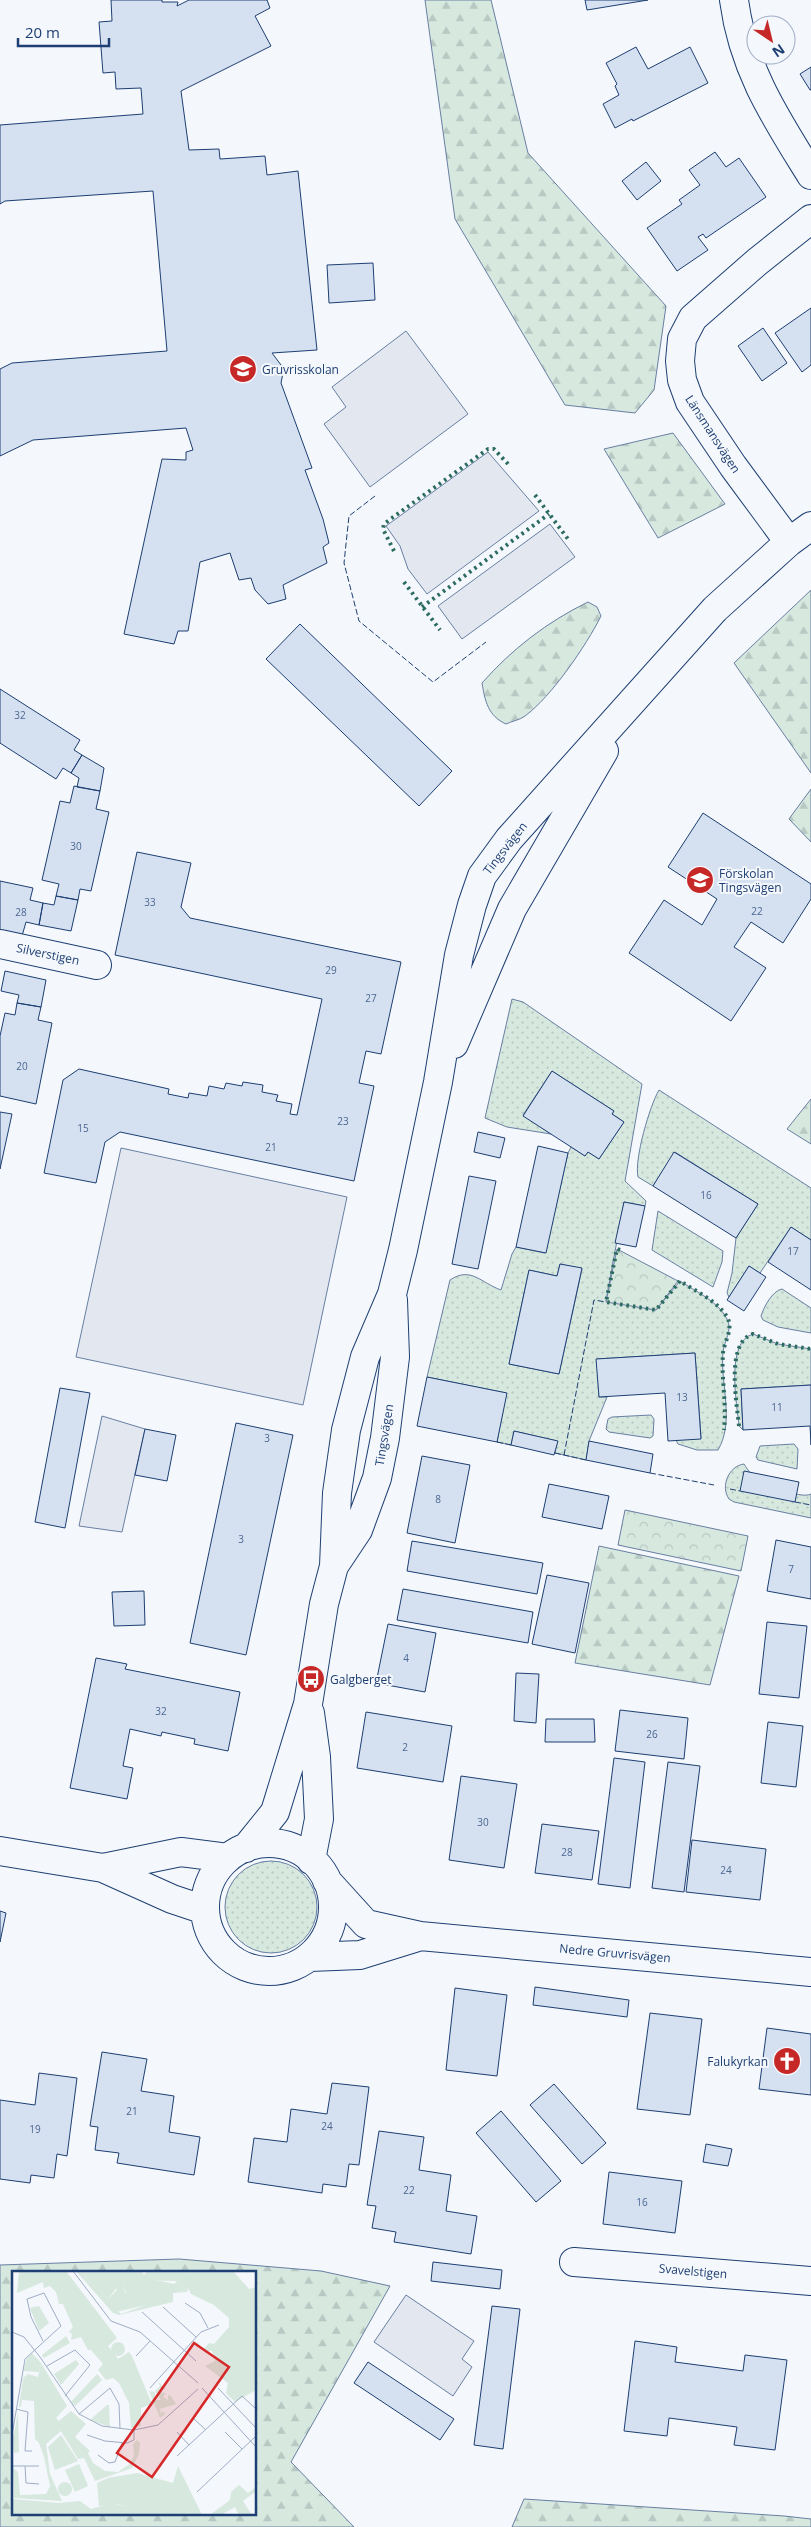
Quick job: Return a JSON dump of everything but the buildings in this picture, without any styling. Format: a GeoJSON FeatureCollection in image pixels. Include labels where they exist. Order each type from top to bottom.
{"type":"FeatureCollection","features":[{"type":"Feature","properties":{"kind":"street"},"geometry":{"type":"LineString","coordinates":[[734,0],[744,52],[772,114],[811,174]]}},
{"type":"Feature","properties":{"kind":"street","name":"Länsmansvägen"},"geometry":{"type":"LineString","coordinates":[[789,542],[748,488],[690,402],[682,380],[680,361],[682,339],[694,318],[757,262],[811,219]]}},
{"type":"Feature","properties":{"kind":"street","name":"Tingsvägen"},"geometry":{"type":"LineString","coordinates":[[237,1853],[276,1812],[308,1704],[324,1604],[334,1566],[337,1493],[346,1430],[365,1357],[392,1294],[438,1082],[459,955],[482,876],[509,839],[715,609],[789,542],[811,526]]}},
{"type":"Feature","properties":{"kind":"street","name":"Tingsvägen"},"geometry":{"type":"LineString","coordinates":[[438,1082],[512,908],[628,708]]}},
{"type":"Feature","properties":{"kind":"street","name":"Silverstigen"},"geometry":{"type":"LineString","coordinates":[[0,944],[97,965]]}},
{"type":"Feature","properties":{"kind":"street","name":"Tingsvägen"},"geometry":{"type":"LineString","coordinates":[[334,1566],[358,1530],[377,1478],[385,1438],[395,1357],[392,1294]]}},
{"type":"Feature","properties":{"kind":"street","name":"Tingsvägen"},"geometry":{"type":"LineString","coordinates":[[308,1704],[316,1757],[319,1870]]}},
{"type":"Feature","properties":{"kind":"street"},"geometry":{"type":"LineString","coordinates":[[103,1868],[182,1852],[237,1853],[273,1844],[294,1849],[319,1870],[332,1897],[331,1922],[321,1944],[310,1957],[288,1969],[262,1971],[249,1968],[232,1959],[218,1946],[211,1935],[205,1910],[206,1898],[213,1876],[237,1853]]}},
{"type":"Feature","properties":{"kind":"street"},"geometry":{"type":"LineString","coordinates":[[0,1851],[103,1868],[172,1899],[205,1910]]}},
{"type":"Feature","properties":{"kind":"street","name":"Nedre Gruvrisvägen"},"geometry":{"type":"LineString","coordinates":[[319,1870],[366,1924],[420,1936],[811,1972]]}},
{"type":"Feature","properties":{"kind":"street","name":"Nedre Gruvrisvägen"},"geometry":{"type":"LineString","coordinates":[[310,1957],[360,1955],[420,1936]]}},
{"type":"Feature","properties":{"kind":"street","name":"Svavelstigen"},"geometry":{"type":"LineString","coordinates":[[574,2262],[811,2281]]}},
{"type":"Feature","properties":{"kind":"green space"},"geometry":{"type":"Polygon","coordinates":[[[425,0],[491,0],[528,153],[666,306],[654,390],[635,413],[565,405],[455,219],[425,0]]]}},
{"type":"Feature","properties":{"kind":"green space"},"geometry":{"type":"Polygon","coordinates":[[[673,433],[725,504],[658,538],[604,449],[673,433]]]}},
{"type":"Feature","properties":{"kind":"green space"},"geometry":{"type":"Polygon","coordinates":[[[811,590],[811,773],[734,663],[811,590]]]}},
{"type":"Feature","properties":{"kind":"green space"},"geometry":{"type":"Polygon","coordinates":[[[588,602],[597,607],[601,616],[586,642],[557,684],[546,697],[521,719],[506,724],[500,721],[488,707],[482,683],[505,659],[544,627],[588,602]]]}},
{"type":"Feature","properties":{"kind":"green space"},"geometry":{"type":"Polygon","coordinates":[[[811,789],[811,842],[789,819],[811,789]]]}},
{"type":"Feature","properties":{"kind":"green space"},"geometry":{"type":"Polygon","coordinates":[[[512,999],[523,1002],[642,1084],[625,1181],[646,1201],[645,1206],[624,1202],[606,1301],[656,1310],[680,1281],[706,1297],[723,1313],[729,1323],[729,1331],[723,1352],[726,1427],[718,1450],[697,1450],[678,1444],[676,1440],[701,1438],[695,1353],[597,1359],[599,1397],[607,1397],[589,1441],[586,1460],[555,1453],[557,1441],[514,1431],[511,1445],[497,1442],[506,1393],[427,1377],[450,1280],[457,1276],[470,1275],[501,1290],[516,1247],[545,1253],[571,1147],[585,1156],[588,1152],[599,1159],[624,1122],[612,1114],[614,1111],[552,1071],[523,1115],[551,1134],[507,1127],[485,1118],[512,999]],[[560,1264],[557,1276],[529,1270],[509,1364],[559,1374],[582,1269],[560,1264]]]}},
{"type":"Feature","properties":{"kind":"green space"},"geometry":{"type":"Polygon","coordinates":[[[659,1090],[811,1188],[811,1240],[791,1227],[760,1273],[749,1266],[729,1297],[727,1293],[732,1273],[736,1238],[758,1204],[675,1152],[653,1186],[638,1177],[638,1158],[644,1132],[651,1107],[659,1090]]]}},
{"type":"Feature","properties":{"kind":"green space"},"geometry":{"type":"Polygon","coordinates":[[[811,1099],[811,1144],[787,1129],[811,1099]]]}},
{"type":"Feature","properties":{"kind":"green space"},"geometry":{"type":"Polygon","coordinates":[[[658,1211],[723,1251],[722,1262],[713,1287],[652,1250],[658,1211]]]}},
{"type":"Feature","properties":{"kind":"green space"},"geometry":{"type":"Polygon","coordinates":[[[617,1249],[678,1281],[656,1310],[606,1302],[617,1249]]]}},
{"type":"Feature","properties":{"kind":"green space"},"geometry":{"type":"Polygon","coordinates":[[[782,1289],[811,1308],[811,1333],[778,1327],[763,1320],[761,1316],[766,1304],[778,1290],[782,1289]]]}},
{"type":"Feature","properties":{"kind":"green space"},"geometry":{"type":"Polygon","coordinates":[[[753,1334],[778,1344],[811,1349],[811,1385],[741,1389],[743,1430],[739,1426],[736,1403],[736,1361],[744,1339],[753,1334]]]}},
{"type":"Feature","properties":{"kind":"green space"},"geometry":{"type":"Polygon","coordinates":[[[651,1415],[654,1419],[653,1436],[650,1438],[609,1432],[606,1429],[608,1419],[612,1417],[651,1415]]]}},
{"type":"Feature","properties":{"kind":"green space"},"geometry":{"type":"Polygon","coordinates":[[[794,1444],[798,1449],[797,1469],[758,1460],[756,1457],[760,1446],[794,1444]]]}},
{"type":"Feature","properties":{"kind":"green space"},"geometry":{"type":"Polygon","coordinates":[[[744,1464],[756,1477],[771,1485],[798,1495],[811,1494],[811,1518],[734,1502],[729,1499],[725,1488],[728,1477],[734,1468],[744,1464]]]}},
{"type":"Feature","properties":{"kind":"green space"},"geometry":{"type":"Polygon","coordinates":[[[625,1510],[748,1536],[741,1571],[618,1545],[625,1510]]]}},
{"type":"Feature","properties":{"kind":"green space"},"geometry":{"type":"Polygon","coordinates":[[[599,1546],[739,1576],[710,1685],[575,1663],[599,1546]]]}},
{"type":"Feature","properties":{"kind":"green space"},"geometry":{"type":"Polygon","coordinates":[[[271,1861],[289,1865],[304,1874],[313,1889],[317,1907],[313,1925],[304,1940],[289,1949],[271,1953],[253,1949],[238,1940],[229,1925],[225,1907],[229,1889],[238,1874],[253,1865],[271,1861]]]}},
{"type":"Feature","properties":{"kind":"green space"},"geometry":{"type":"Polygon","coordinates":[[[179,2259],[321,2271],[390,2286],[291,2462],[354,2527],[0,2527],[0,2265],[179,2259]]]}},
{"type":"Feature","properties":{"kind":"green space"},"geometry":{"type":"Polygon","coordinates":[[[524,2499],[784,2516],[811,2519],[811,2527],[512,2527],[524,2499]]]}},
{"type":"Feature","properties":{"kind":"shaded area"},"geometry":{"type":"Polygon","coordinates":[[[406,331],[468,414],[370,487],[324,424],[346,407],[332,387],[406,331]]]}},
{"type":"Feature","properties":{"kind":"shaded area"},"geometry":{"type":"Polygon","coordinates":[[[488,452],[539,511],[427,594],[408,569],[400,546],[386,526],[488,452]]]}},
{"type":"Feature","properties":{"kind":"shaded area"},"geometry":{"type":"Polygon","coordinates":[[[550,524],[575,557],[462,639],[438,606],[550,524]]]}},
{"type":"Feature","properties":{"kind":"shaded area"},"geometry":{"type":"Polygon","coordinates":[[[121,1148],[347,1197],[303,1405],[76,1357],[121,1148]]]}},
{"type":"Feature","properties":{"kind":"shaded area"},"geometry":{"type":"Polygon","coordinates":[[[102,1416],[145,1429],[122,1532],[79,1526],[102,1416]]]}},
{"type":"Feature","properties":{"kind":"shaded area"},"geometry":{"type":"Polygon","coordinates":[[[406,2295],[474,2341],[462,2359],[472,2367],[453,2396],[374,2342],[406,2295]]]}},
{"type":"Feature","properties":{"kind":"hedge"},"geometry":{"type":"LineString","coordinates":[[394,551],[383,529],[384,524],[488,449],[494,449],[508,464]]}},
{"type":"Feature","properties":{"kind":"hedge"},"geometry":{"type":"LineString","coordinates":[[535,495],[568,539]]}},
{"type":"Feature","properties":{"kind":"hedge"},"geometry":{"type":"LineString","coordinates":[[422,607],[549,514]]}},
{"type":"Feature","properties":{"kind":"hedge"},"geometry":{"type":"LineString","coordinates":[[404,582],[440,630]]}},
{"type":"Feature","properties":{"kind":"hedge"},"geometry":{"type":"LineString","coordinates":[[620,1250],[617,1249],[606,1302],[656,1310],[680,1281],[713,1302],[728,1319],[728,1336],[724,1349],[723,1363],[724,1430]]}},
{"type":"Feature","properties":{"kind":"hedge"},"geometry":{"type":"LineString","coordinates":[[739,1426],[735,1375],[736,1361],[744,1339],[753,1334],[778,1344],[811,1349]]}},
{"type":"Feature","properties":{"kind":"fence"},"geometry":{"type":"LineString","coordinates":[[375,496],[349,516],[344,563],[359,621],[433,682],[486,642]]}},
{"type":"Feature","properties":{"kind":"fence"},"geometry":{"type":"LineString","coordinates":[[564,1455],[594,1300],[606,1302]]}},
{"type":"Feature","properties":{"kind":"fence"},"geometry":{"type":"LineString","coordinates":[[497,1442],[511,1445]]}},
{"type":"Feature","properties":{"kind":"fence"},"geometry":{"type":"LineString","coordinates":[[555,1453],[586,1460]]}},
{"type":"Feature","properties":{"kind":"fence"},"geometry":{"type":"LineString","coordinates":[[650,1473],[714,1485]]}},
{"type":"Feature","properties":{"kind":"fence"},"geometry":{"type":"LineString","coordinates":[[730,1489],[740,1491]]}},
{"type":"Feature","properties":{"kind":"fence"},"geometry":{"type":"LineString","coordinates":[[795,1502],[811,1505]]}},
{"type":"Feature","properties":{"kind":"place","name":"Gruvrisskolan"},"geometry":{"type":"Point","coordinates":[243,369]}},
{"type":"Feature","properties":{"kind":"place","name":"Förskolan Tingsvägen"},"geometry":{"type":"Point","coordinates":[700,880]}},
{"type":"Feature","properties":{"kind":"place","name":"Galgberget"},"geometry":{"type":"Point","coordinates":[311,1679]}},
{"type":"Feature","properties":{"kind":"place","name":"Falukyrkan"},"geometry":{"type":"Point","coordinates":[787,2061]}}]}
